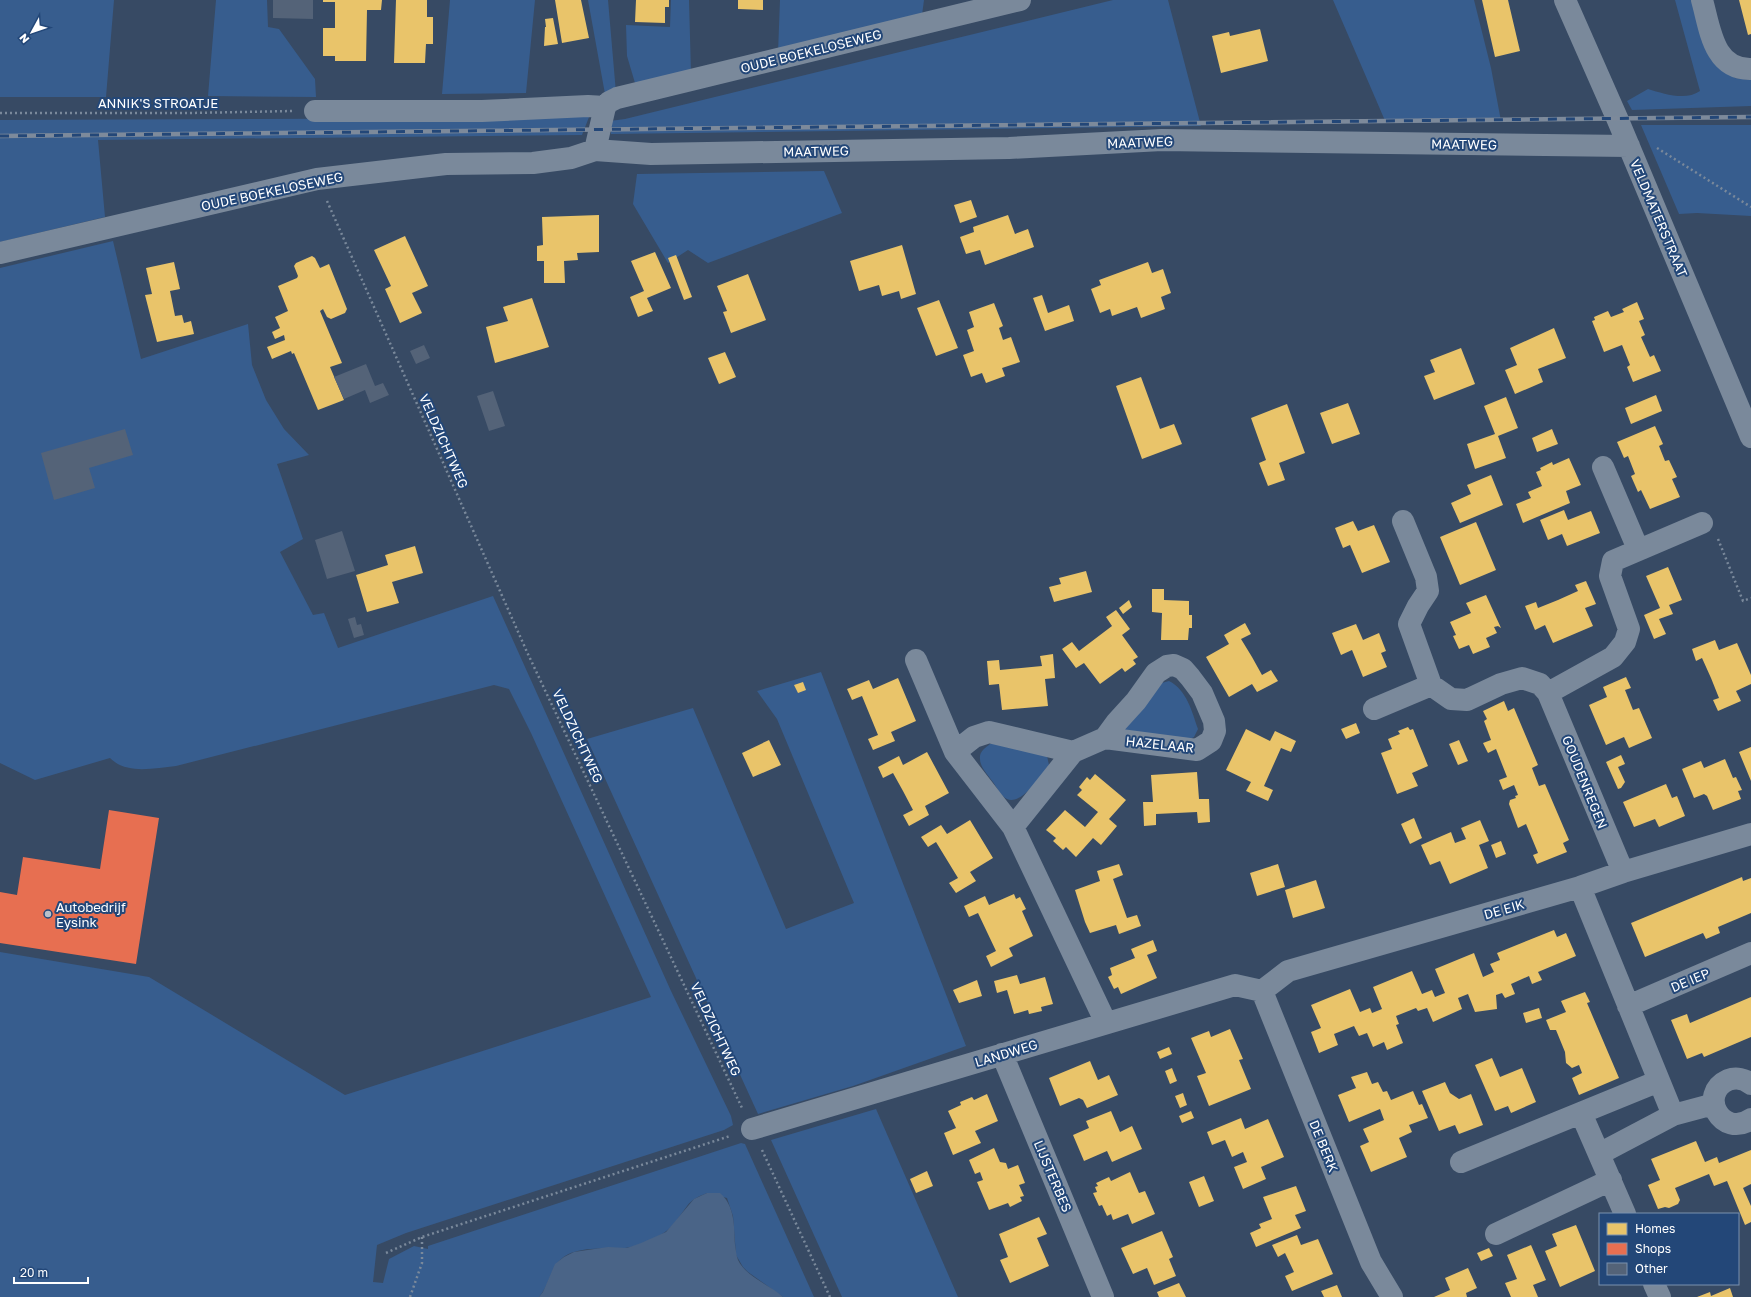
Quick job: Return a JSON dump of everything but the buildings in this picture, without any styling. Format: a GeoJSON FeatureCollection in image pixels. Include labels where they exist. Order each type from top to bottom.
{"type":"FeatureCollection","features":[{"type":"Feature","properties":{"kind":"street","name":"OUDE BOEKELOSEWEG"},"geometry":{"type":"LineString","coordinates":[[605,107],[609,102],[617,98],[1020,0]]}},
{"type":"Feature","properties":{"kind":"street","name":"VELDMATERSTRAAT"},"geometry":{"type":"LineString","coordinates":[[1565,0],[1629,146],[1751,437]]}},
{"type":"Feature","properties":{"kind":"street"},"geometry":{"type":"LineString","coordinates":[[1702,0],[1718,53],[1726,61],[1737,67],[1751,69]]}},
{"type":"Feature","properties":{"kind":"street"},"geometry":{"type":"LineString","coordinates":[[315,111],[482,111],[588,106],[605,107],[595,150]]}},
{"type":"Feature","properties":{"kind":"street","name":"MAATWEG"},"geometry":{"type":"LineString","coordinates":[[651,154],[1009,148],[1162,140],[1629,146]]}},
{"type":"Feature","properties":{"kind":"street","name":"OUDE BOEKELOSEWEG"},"geometry":{"type":"LineString","coordinates":[[0,253],[317,179],[446,164],[532,163],[572,158],[595,150],[651,154]]}},
{"type":"Feature","properties":{"kind":"street"},"geometry":{"type":"LineString","coordinates":[[1603,467],[1638,549]]}},
{"type":"Feature","properties":{"kind":"street"},"geometry":{"type":"LineString","coordinates":[[1403,521],[1426,577],[1428,592],[1418,606],[1409,624],[1431,684],[1451,699],[1467,700],[1501,684],[1522,678],[1540,684],[1548,693],[1613,657],[1625,642],[1629,629],[1610,576],[1613,561],[1638,549],[1702,523]]}},
{"type":"Feature","properties":{"kind":"street"},"geometry":{"type":"LineString","coordinates":[[916,660],[955,752],[1013,828],[1106,1023]]}},
{"type":"Feature","properties":{"kind":"street","name":"HAZELAAR"},"geometry":{"type":"LineString","coordinates":[[1013,828],[1073,752],[1105,738],[1116,723],[1136,702],[1156,673],[1167,666],[1174,665],[1179,667],[1190,677],[1202,694],[1214,721],[1215,731],[1211,741],[1197,750],[1105,738]]}},
{"type":"Feature","properties":{"kind":"street"},"geometry":{"type":"LineString","coordinates":[[1374,709],[1431,684]]}},
{"type":"Feature","properties":{"kind":"street","name":"GOUDENREGEN"},"geometry":{"type":"LineString","coordinates":[[1548,693],[1623,872]]}},
{"type":"Feature","properties":{"kind":"street"},"geometry":{"type":"LineString","coordinates":[[955,752],[974,737],[989,732],[1073,752]]}},
{"type":"Feature","properties":{"kind":"street","name":"DE EIK"},"geometry":{"type":"LineString","coordinates":[[1262,991],[1288,971],[1580,888],[1623,872],[1751,834]]}},
{"type":"Feature","properties":{"kind":"street"},"geometry":{"type":"LineString","coordinates":[[1580,888],[1673,1115]]}},
{"type":"Feature","properties":{"kind":"street","name":"DE IEP"},"geometry":{"type":"LineString","coordinates":[[1628,1006],[1751,953]]}},
{"type":"Feature","properties":{"kind":"street","name":"LANDWEG"},"geometry":{"type":"LineString","coordinates":[[752,1129],[1235,985],[1262,991]]}},
{"type":"Feature","properties":{"kind":"street","name":"DE BERK"},"geometry":{"type":"LineString","coordinates":[[1262,991],[1370,1262],[1392,1297]]}},
{"type":"Feature","properties":{"kind":"street","name":"LIJSTERBES"},"geometry":{"type":"LineString","coordinates":[[1002,1054],[1103,1297]]}},
{"type":"Feature","properties":{"kind":"street"},"geometry":{"type":"LineString","coordinates":[[1751,1084],[1746,1080],[1733,1078],[1722,1083],[1715,1092],[1714,1104],[1719,1117],[1727,1122],[1735,1125],[1746,1123],[1751,1119]]}},
{"type":"Feature","properties":{"kind":"street"},"geometry":{"type":"LineString","coordinates":[[1461,1162],[1659,1081]]}},
{"type":"Feature","properties":{"kind":"street"},"geometry":{"type":"LineString","coordinates":[[1599,1154],[1673,1115],[1714,1104]]}},
{"type":"Feature","properties":{"kind":"street"},"geometry":{"type":"LineString","coordinates":[[1581,1113],[1625,1213]]}},
{"type":"Feature","properties":{"kind":"street"},"geometry":{"type":"LineString","coordinates":[[1496,1234],[1611,1180]]}},
{"type":"Feature","properties":{"kind":"street"},"geometry":{"type":"LineString","coordinates":[[1654,1285],[1660,1297]]}},
{"type":"Feature","properties":{"kind":"path","name":"ANNIK'S STROATJE"},"geometry":{"type":"LineString","coordinates":[[0,113],[190,113],[315,111]]}},
{"type":"Feature","properties":{"kind":"path"},"geometry":{"type":"LineString","coordinates":[[1651,145],[1751,207]]}},
{"type":"Feature","properties":{"kind":"path","name":"VELDZICHTWEG"},"geometry":{"type":"LineString","coordinates":[[317,179],[527,652],[830,1297]]}},
{"type":"Feature","properties":{"kind":"path"},"geometry":{"type":"LineString","coordinates":[[1702,523],[1710,520],[1743,601],[1751,598]]}},
{"type":"Feature","properties":{"kind":"path"},"geometry":{"type":"LineString","coordinates":[[386,1253],[422,1237],[752,1129]]}},
{"type":"Feature","properties":{"kind":"path"},"geometry":{"type":"LineString","coordinates":[[410,1297],[424,1255],[422,1237]]}},
{"type":"Feature","properties":{"kind":"shaded area"},"geometry":{"type":"Polygon","coordinates":[[[0,0],[114,0],[106,97],[0,97],[0,0]]]}},
{"type":"Feature","properties":{"kind":"shaded area"},"geometry":{"type":"Polygon","coordinates":[[[216,0],[267,0],[268,27],[279,29],[315,79],[316,97],[208,96],[216,0]]]}},
{"type":"Feature","properties":{"kind":"shaded area"},"geometry":{"type":"Polygon","coordinates":[[[450,0],[535,0],[526,93],[442,94],[450,0]]]}},
{"type":"Feature","properties":{"kind":"shaded area"},"geometry":{"type":"Polygon","coordinates":[[[588,0],[608,0],[616,93],[605,94],[588,0]]]}},
{"type":"Feature","properties":{"kind":"shaded area"},"geometry":{"type":"Polygon","coordinates":[[[671,0],[689,0],[691,74],[635,83],[627,56],[626,25],[670,27],[671,0]]]}},
{"type":"Feature","properties":{"kind":"shaded area"},"geometry":{"type":"Polygon","coordinates":[[[780,0],[924,0],[922,15],[778,53],[780,0]]]}},
{"type":"Feature","properties":{"kind":"shaded area"},"geometry":{"type":"Polygon","coordinates":[[[1113,0],[1168,0],[1201,126],[611,134],[610,121],[625,119],[1113,0]]]}},
{"type":"Feature","properties":{"kind":"shaded area"},"geometry":{"type":"Polygon","coordinates":[[[1333,0],[1474,0],[1491,68],[1501,121],[1386,123],[1333,0]]]}},
{"type":"Feature","properties":{"kind":"shaded area"},"geometry":{"type":"Polygon","coordinates":[[[1675,0],[1693,0],[1710,58],[1735,78],[1751,80],[1751,106],[1632,110],[1627,101],[1648,89],[1675,96],[1688,96],[1700,91],[1675,0]]]}},
{"type":"Feature","properties":{"kind":"shaded area"},"geometry":{"type":"Polygon","coordinates":[[[591,112],[582,135],[98,140],[105,217],[0,242],[0,120],[502,118],[591,112]]]}},
{"type":"Feature","properties":{"kind":"shaded area"},"geometry":{"type":"Polygon","coordinates":[[[1641,125],[1751,125],[1751,216],[1697,213],[1679,214],[1641,125]]]}},
{"type":"Feature","properties":{"kind":"shaded area"},"geometry":{"type":"Polygon","coordinates":[[[824,171],[842,213],[708,263],[688,250],[668,263],[633,204],[637,174],[824,171]]]}},
{"type":"Feature","properties":{"kind":"shaded area"},"geometry":{"type":"Polygon","coordinates":[[[113,241],[141,359],[248,324],[252,365],[266,400],[284,429],[309,455],[277,464],[303,539],[280,552],[313,615],[324,613],[338,648],[493,596],[671,991],[731,1116],[733,1125],[724,1130],[406,1233],[377,1245],[373,1282],[383,1283],[389,1259],[414,1246],[428,1249],[428,1246],[741,1143],[745,1144],[814,1297],[783,1297],[748,1272],[743,1267],[736,1255],[733,1216],[727,1198],[707,1193],[691,1201],[672,1226],[651,1240],[625,1248],[587,1249],[565,1256],[556,1265],[539,1297],[0,1297],[0,952],[149,977],[345,1095],[651,997],[531,733],[509,689],[494,685],[176,766],[133,769],[124,767],[110,758],[35,780],[0,763],[0,268],[113,241]]]}},
{"type":"Feature","properties":{"kind":"shaded area"},"geometry":{"type":"Polygon","coordinates":[[[821,672],[966,1046],[853,1086],[758,1114],[587,739],[693,708],[786,929],[854,903],[777,719],[757,691],[821,672]]]}},
{"type":"Feature","properties":{"kind":"shaded area"},"geometry":{"type":"Polygon","coordinates":[[[1169,681],[1180,690],[1188,702],[1198,729],[1194,737],[1188,740],[1126,734],[1122,724],[1158,684],[1169,681]]]}},
{"type":"Feature","properties":{"kind":"shaded area"},"geometry":{"type":"Polygon","coordinates":[[[990,744],[996,744],[1047,756],[1049,765],[1025,794],[1013,800],[1007,799],[999,792],[980,762],[981,752],[990,744]]]}},
{"type":"Feature","properties":{"kind":"shaded area"},"geometry":{"type":"Polygon","coordinates":[[[876,1109],[958,1297],[842,1297],[771,1140],[876,1109]]]}},
{"type":"Feature","properties":{"kind":"shaded area"},"geometry":{"type":"Polygon","coordinates":[[[707,1193],[720,1193],[729,1204],[733,1217],[737,1256],[742,1266],[747,1272],[783,1297],[539,1297],[543,1292],[555,1264],[564,1257],[574,1252],[608,1247],[627,1248],[666,1232],[694,1199],[707,1193]]]}},
{"type":"Feature","properties":{"kind":"railway"},"geometry":{"type":"LineString","coordinates":[[0,136],[1751,117]]}},
{"type":"Feature","properties":{"kind":"place","name":"Autobedrijf Eysink"},"geometry":{"type":"Point","coordinates":[48,914]}}]}
